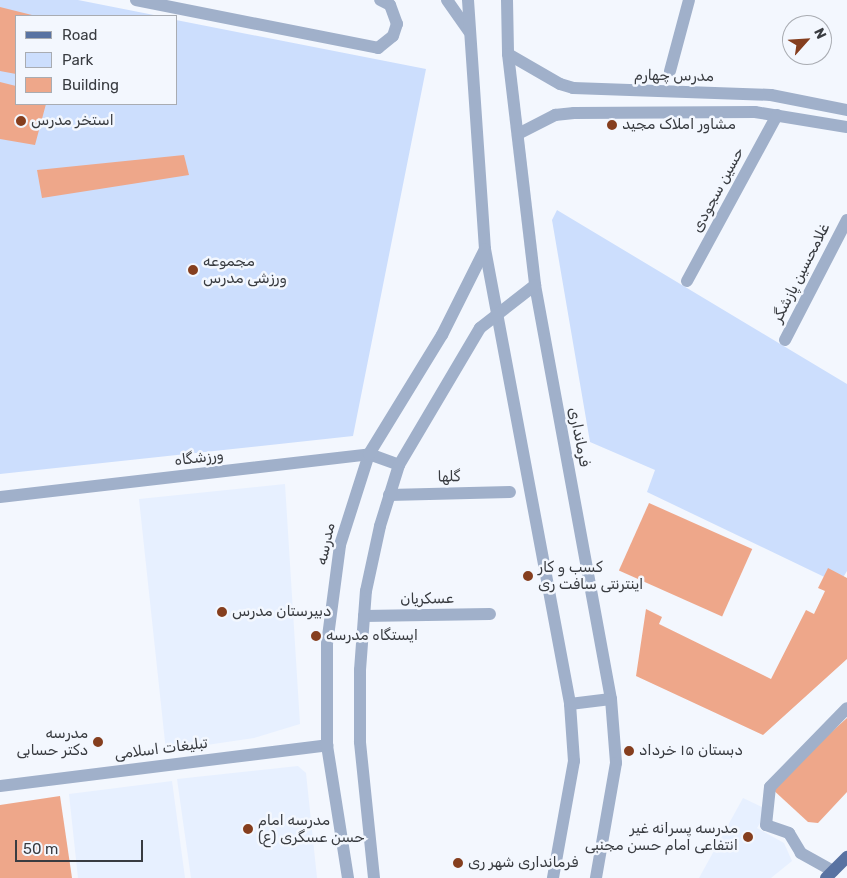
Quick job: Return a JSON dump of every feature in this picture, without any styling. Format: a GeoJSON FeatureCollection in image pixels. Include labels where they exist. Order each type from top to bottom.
{"type":"FeatureCollection","features":[{"type":"Feature","properties":{"kind":"main road"},"geometry":{"type":"LineString","coordinates":[[829,874],[847,857]]}},
{"type":"Feature","properties":{"kind":"street"},"geometry":{"type":"LineString","coordinates":[[136,0],[378,48],[392,36],[397,24],[390,5],[380,0]]}},
{"type":"Feature","properties":{"kind":"street"},"geometry":{"type":"LineString","coordinates":[[447,0],[469,31]]}},
{"type":"Feature","properties":{"kind":"street"},"geometry":{"type":"LineString","coordinates":[[468,0],[485,249],[570,704],[574,761],[553,878]]}},
{"type":"Feature","properties":{"kind":"street","name":"فرمانداری"},"geometry":{"type":"LineString","coordinates":[[507,0],[508,54],[535,285],[611,699],[616,764],[596,878]]}},
{"type":"Feature","properties":{"kind":"street"},"geometry":{"type":"LineString","coordinates":[[670,71],[690,0]]}},
{"type":"Feature","properties":{"kind":"street","name":"مدرس چهارم"},"geometry":{"type":"LineString","coordinates":[[508,54],[560,84],[573,88],[771,95],[847,110]]}},
{"type":"Feature","properties":{"kind":"street"},"geometry":{"type":"LineString","coordinates":[[518,134],[555,115],[574,113],[777,114],[847,127]]}},
{"type":"Feature","properties":{"kind":"street","name":"حسین سجودی"},"geometry":{"type":"LineString","coordinates":[[687,281],[777,114]]}},
{"type":"Feature","properties":{"kind":"street","name":"غلامحسین پازشگر"},"geometry":{"type":"LineString","coordinates":[[785,340],[847,220]]}},
{"type":"Feature","properties":{"kind":"street","name":"مدرسه"},"geometry":{"type":"LineString","coordinates":[[348,878],[327,745],[327,644],[340,544],[369,454],[425,366],[485,249]]}},
{"type":"Feature","properties":{"kind":"street"},"geometry":{"type":"LineString","coordinates":[[374,878],[360,742],[360,670],[366,591],[389,495],[399,465],[480,328],[497,312],[535,285]]}},
{"type":"Feature","properties":{"kind":"street","name":"ورزشگاه"},"geometry":{"type":"LineString","coordinates":[[0,497],[369,454],[399,465]]}},
{"type":"Feature","properties":{"kind":"street","name":"گلها"},"geometry":{"type":"LineString","coordinates":[[389,495],[510,492]]}},
{"type":"Feature","properties":{"kind":"street","name":"عسکریان"},"geometry":{"type":"LineString","coordinates":[[364,616],[490,614]]}},
{"type":"Feature","properties":{"kind":"street"},"geometry":{"type":"LineString","coordinates":[[570,704],[611,699]]}},
{"type":"Feature","properties":{"kind":"street"},"geometry":{"type":"LineString","coordinates":[[829,874],[801,853],[789,833],[766,824],[770,787],[847,708]]}},
{"type":"Feature","properties":{"kind":"street","name":"تبلیغات اسلامی"},"geometry":{"type":"LineString","coordinates":[[0,786],[327,745]]}},
{"type":"Feature","properties":{"kind":"shaded area","name":"دبیرستان مدرس"},"geometry":{"type":"Polygon","coordinates":[[[285,484],[300,724],[254,738],[166,751],[139,499],[285,484]]]}},
{"type":"Feature","properties":{"kind":"shaded area","name":"مدرسه امام حسن عسگری (ع)"},"geometry":{"type":"Polygon","coordinates":[[[298,766],[306,773],[317,878],[191,878],[177,779],[298,766]]]}},
{"type":"Feature","properties":{"kind":"shaded area"},"geometry":{"type":"Polygon","coordinates":[[[172,781],[185,878],[78,878],[69,794],[172,781]]]}},
{"type":"Feature","properties":{"kind":"shaded area","name":"مدرسه پسرانه غیر انتفاعی امام حسن مجنبی"},"geometry":{"type":"Polygon","coordinates":[[[743,798],[768,810],[757,828],[784,843],[792,861],[771,878],[699,878],[743,798]]]}},
{"type":"Feature","properties":{"kind":"green space","name":"مجموعه ورزشی مدرس"},"geometry":{"type":"Polygon","coordinates":[[[0,0],[78,0],[154,15],[15,15],[15,105],[178,105],[178,20],[426,69],[353,436],[0,474],[0,0]]]}},
{"type":"Feature","properties":{"kind":"green space"},"geometry":{"type":"Polygon","coordinates":[[[557,210],[847,384],[847,571],[839,584],[647,492],[655,470],[590,442],[552,220],[557,210]]]}},
{"type":"Feature","properties":{"kind":"building"},"geometry":{"type":"Polygon","coordinates":[[[0,7],[32,15],[15,15],[15,74],[0,71],[0,7]]]}},
{"type":"Feature","properties":{"kind":"building","name":"استخر مدرس"},"geometry":{"type":"Polygon","coordinates":[[[0,82],[15,86],[15,105],[46,105],[35,145],[0,139],[0,82]]]}},
{"type":"Feature","properties":{"kind":"building"},"geometry":{"type":"Polygon","coordinates":[[[184,155],[189,175],[42,198],[37,170],[184,155]]]}},
{"type":"Feature","properties":{"kind":"building"},"geometry":{"type":"Polygon","coordinates":[[[649,503],[752,549],[722,617],[619,571],[649,503]]]}},
{"type":"Feature","properties":{"kind":"building"},"geometry":{"type":"Polygon","coordinates":[[[828,568],[847,578],[847,659],[763,735],[636,676],[646,609],[662,617],[659,624],[771,679],[806,610],[814,614],[825,591],[818,588],[828,568]]]}},
{"type":"Feature","properties":{"kind":"building"},"geometry":{"type":"Polygon","coordinates":[[[847,718],[847,792],[818,823],[808,822],[770,787],[847,718]]]}},
{"type":"Feature","properties":{"kind":"building"},"geometry":{"type":"Polygon","coordinates":[[[60,796],[72,878],[0,878],[0,805],[60,796]]]}},
{"type":"Feature","properties":{"kind":"place","name":"استخر مدرس"},"geometry":{"type":"Point","coordinates":[21,121]}},
{"type":"Feature","properties":{"kind":"place","name":"مشاور املاک مجید"},"geometry":{"type":"Point","coordinates":[612,125]}},
{"type":"Feature","properties":{"kind":"place","name":"مجموعه ورزشی مدرس"},"geometry":{"type":"Point","coordinates":[193,270]}},
{"type":"Feature","properties":{"kind":"place","name":"کسب و کار اینترنتی سافت ری"},"geometry":{"type":"Point","coordinates":[528,576]}},
{"type":"Feature","properties":{"kind":"place","name":"دبیرستان مدرس"},"geometry":{"type":"Point","coordinates":[222,612]}},
{"type":"Feature","properties":{"kind":"place","name":"ایستگاه مدرسه"},"geometry":{"type":"Point","coordinates":[316,636]}},
{"type":"Feature","properties":{"kind":"place","name":"مدرسه دکتر حسابی"},"geometry":{"type":"Point","coordinates":[98,742]}},
{"type":"Feature","properties":{"kind":"place","name":"دبستان ۱۵ خرداد"},"geometry":{"type":"Point","coordinates":[629,751]}},
{"type":"Feature","properties":{"kind":"place","name":"مدرسه امام حسن عسگری (ع)"},"geometry":{"type":"Point","coordinates":[248,829]}},
{"type":"Feature","properties":{"kind":"place","name":"مدرسه پسرانه غیر انتفاعی امام حسن مجنبی"},"geometry":{"type":"Point","coordinates":[748,837]}},
{"type":"Feature","properties":{"kind":"place","name":"فرمانداری شهر ری"},"geometry":{"type":"Point","coordinates":[458,863]}}]}
